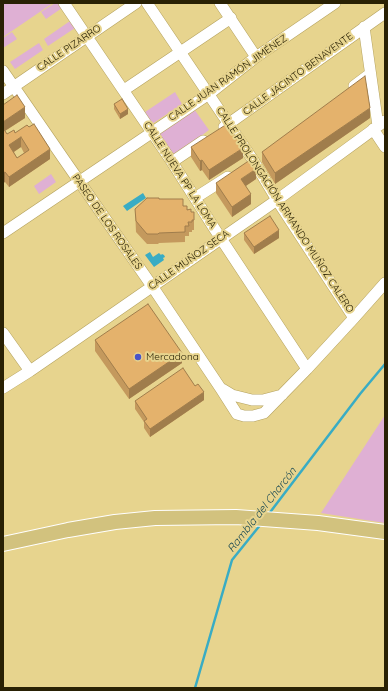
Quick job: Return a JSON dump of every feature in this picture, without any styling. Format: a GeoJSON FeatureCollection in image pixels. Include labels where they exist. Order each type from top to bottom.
{"type":"FeatureCollection","features":[{"type":"Feature","properties":{"kind":"main road"},"geometry":{"type":"LineString","coordinates":[[3,544],[68,530],[115,522],[155,518],[236,517],[318,523],[385,532]]}},
{"type":"Feature","properties":{"kind":"street","name":"CALLE NUEVA PP LA LOMA"},"geometry":{"type":"LineString","coordinates":[[64,3],[172,162],[307,369]]}},
{"type":"Feature","properties":{"kind":"street","name":"CALLE PIZARRO"},"geometry":{"type":"LineString","coordinates":[[3,94],[136,3]]}},
{"type":"Feature","properties":{"kind":"street","name":"CALLE PROLONGACIÓN ARMANDO MUÑOZ CALERO"},"geometry":{"type":"LineString","coordinates":[[147,3],[253,160],[277,200],[354,318]]}},
{"type":"Feature","properties":{"kind":"street"},"geometry":{"type":"LineString","coordinates":[[220,3],[256,57]]}},
{"type":"Feature","properties":{"kind":"street","name":"CALLE JUAN RAMÓN JIMÉNEZ"},"geometry":{"type":"LineString","coordinates":[[3,233],[209,94],[256,57],[335,3]]}},
{"type":"Feature","properties":{"kind":"street","name":"CALLE JACINTO BENAVENTE"},"geometry":{"type":"LineString","coordinates":[[172,162],[229,124],[385,13]]}},
{"type":"Feature","properties":{"kind":"street"},"geometry":{"type":"LineString","coordinates":[[124,90],[231,18]]}},
{"type":"Feature","properties":{"kind":"street"},"geometry":{"type":"LineString","coordinates":[[364,27],[378,126],[385,147]]}},
{"type":"Feature","properties":{"kind":"street","name":"PASEO DE LOS ROSALES"},"geometry":{"type":"LineString","coordinates":[[3,71],[152,286],[236,414],[244,416],[260,415],[264,413],[282,395]]}},
{"type":"Feature","properties":{"kind":"street"},"geometry":{"type":"LineString","coordinates":[[346,92],[370,74]]}},
{"type":"Feature","properties":{"kind":"street","name":"CALLE MUÑOZ SECA"},"geometry":{"type":"LineString","coordinates":[[3,388],[30,371],[277,200],[378,126]]}},
{"type":"Feature","properties":{"kind":"street"},"geometry":{"type":"LineString","coordinates":[[195,198],[234,173]]}},
{"type":"Feature","properties":{"kind":"street"},"geometry":{"type":"LineString","coordinates":[[221,389],[232,395],[252,400],[263,400],[282,395],[385,283]]}},
{"type":"Feature","properties":{"kind":"street"},"geometry":{"type":"LineString","coordinates":[[3,333],[30,371]]}},
{"type":"Feature","properties":{"kind":"shaded area"},"geometry":{"type":"Polygon","coordinates":[[[3,3],[53,3],[3,37],[3,3]]]}},
{"type":"Feature","properties":{"kind":"shaded area"},"geometry":{"type":"Polygon","coordinates":[[[55,3],[58,3],[62,8],[46,19],[41,12],[55,3]]]}},
{"type":"Feature","properties":{"kind":"shaded area"},"geometry":{"type":"Polygon","coordinates":[[[70,21],[75,28],[48,46],[44,39],[70,21]]]}},
{"type":"Feature","properties":{"kind":"shaded area"},"geometry":{"type":"Polygon","coordinates":[[[12,32],[17,39],[3,48],[3,38],[12,32]]]}},
{"type":"Feature","properties":{"kind":"shaded area"},"geometry":{"type":"Polygon","coordinates":[[[39,43],[43,50],[15,69],[10,62],[39,43]]]}},
{"type":"Feature","properties":{"kind":"shaded area"},"geometry":{"type":"Polygon","coordinates":[[[175,92],[182,104],[152,124],[145,112],[175,92]]]}},
{"type":"Feature","properties":{"kind":"shaded area"},"geometry":{"type":"Polygon","coordinates":[[[194,109],[209,130],[174,156],[159,133],[194,109]]]}},
{"type":"Feature","properties":{"kind":"shaded area"},"geometry":{"type":"Polygon","coordinates":[[[51,174],[56,182],[39,194],[34,186],[51,174]]]}},
{"type":"Feature","properties":{"kind":"shaded area"},"geometry":{"type":"Polygon","coordinates":[[[385,415],[385,523],[321,513],[385,415]]]}},
{"type":"Feature","properties":{"kind":"water"},"geometry":{"type":"Polygon","coordinates":[[[143,193],[146,198],[127,211],[123,206],[143,193]]]}},
{"type":"Feature","properties":{"kind":"water"},"geometry":{"type":"Polygon","coordinates":[[[150,252],[153,257],[159,253],[164,255],[164,260],[154,267],[145,255],[150,252]]]}},
{"type":"Feature","properties":{"kind":"building"},"geometry":{"type":"Polygon","coordinates":[[[365,76],[370,108],[275,173],[262,152],[365,76]]]}},
{"type":"Feature","properties":{"kind":"building"},"geometry":{"type":"Polygon","coordinates":[[[17,95],[25,107],[3,122],[3,105],[17,95]]]}},
{"type":"Feature","properties":{"kind":"building"},"geometry":{"type":"Polygon","coordinates":[[[122,99],[128,109],[120,114],[114,104],[122,99]]]}},
{"type":"Feature","properties":{"kind":"building"},"geometry":{"type":"Polygon","coordinates":[[[34,124],[50,149],[9,177],[5,172],[3,173],[3,128],[7,134],[14,130],[15,133],[27,125],[29,127],[34,124]],[[21,137],[9,145],[17,158],[29,150],[21,137]]]}},
{"type":"Feature","properties":{"kind":"building"},"geometry":{"type":"Polygon","coordinates":[[[227,124],[243,148],[209,170],[202,160],[200,161],[191,147],[227,124]]]}},
{"type":"Feature","properties":{"kind":"building"},"geometry":{"type":"Polygon","coordinates":[[[250,160],[256,169],[241,179],[251,194],[232,207],[216,183],[250,160]]]}},
{"type":"Feature","properties":{"kind":"building"},"geometry":{"type":"Polygon","coordinates":[[[147,198],[183,199],[183,206],[187,206],[187,210],[191,209],[191,212],[194,212],[194,220],[192,220],[192,222],[188,222],[189,226],[185,226],[185,232],[147,234],[136,221],[135,209],[147,198]]]}},
{"type":"Feature","properties":{"kind":"building"},"geometry":{"type":"Polygon","coordinates":[[[270,216],[279,230],[254,247],[244,233],[270,216]]]}},
{"type":"Feature","properties":{"kind":"building","name":"Mercadona"},"geometry":{"type":"Polygon","coordinates":[[[148,304],[182,353],[129,389],[95,340],[148,304]]]}},
{"type":"Feature","properties":{"kind":"building"},"geometry":{"type":"Polygon","coordinates":[[[183,368],[195,386],[198,384],[204,392],[150,429],[144,421],[147,419],[135,401],[183,368]]]}},
{"type":"Feature","properties":{"kind":"waterway","name":"Rambla del Charcón"},"geometry":{"type":"LineString","coordinates":[[268,515],[360,394],[385,364]]}},
{"type":"Feature","properties":{"kind":"waterway","name":"Rambla del Charcón"},"geometry":{"type":"LineString","coordinates":[[195,688],[232,560],[261,524]]}},
{"type":"Feature","properties":{"kind":"place","name":"Mercadona"},"geometry":{"type":"Point","coordinates":[138,357]}}]}
